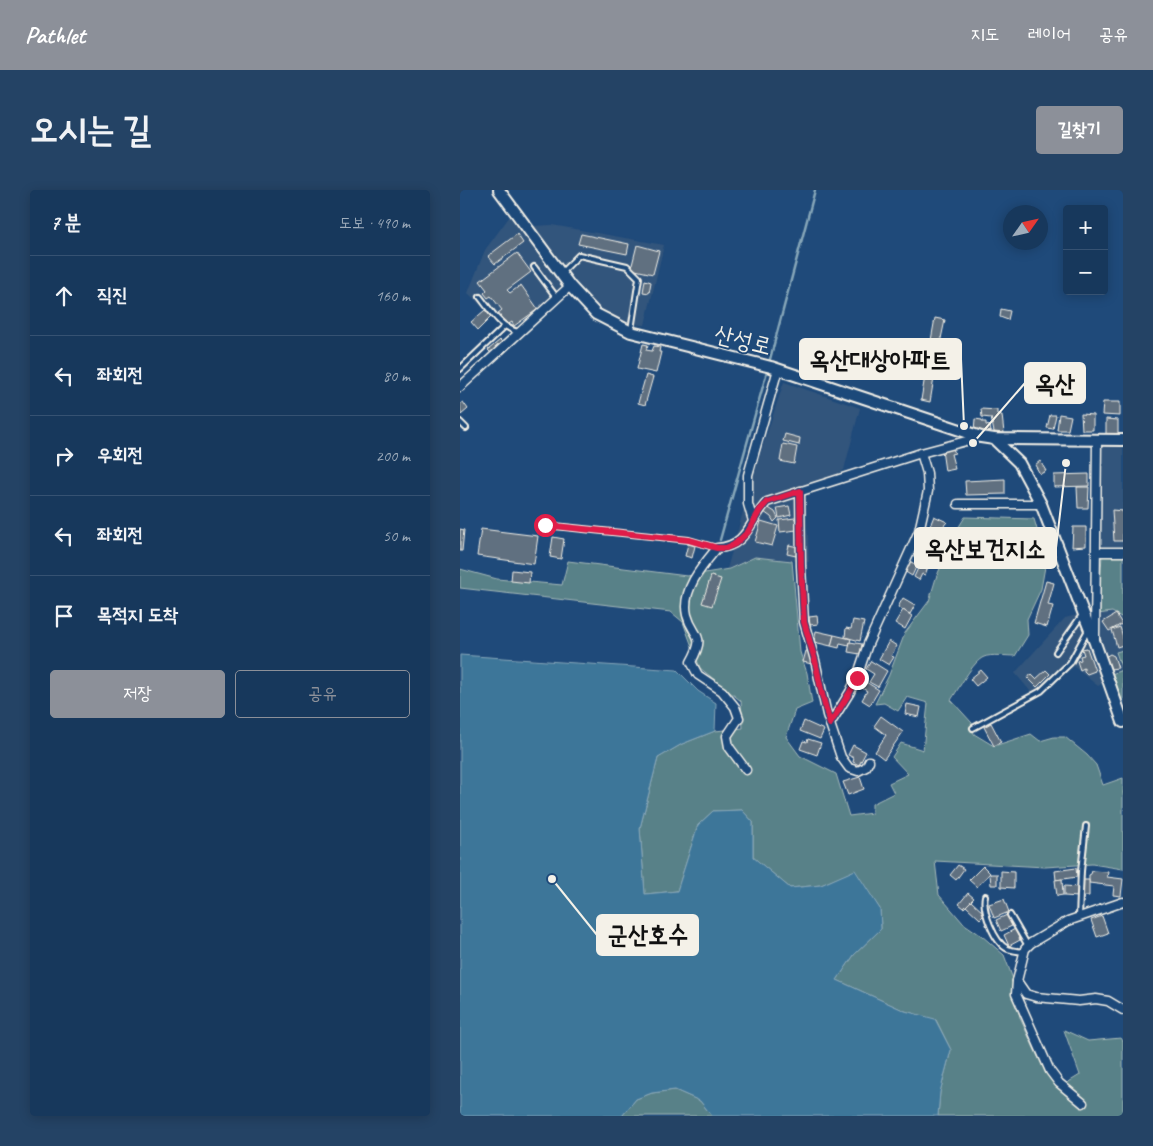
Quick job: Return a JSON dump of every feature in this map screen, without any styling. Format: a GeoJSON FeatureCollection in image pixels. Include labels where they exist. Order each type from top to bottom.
{"type":"FeatureCollection","features":[{"type":"Feature","properties":{"kind":"street","name":"산성로"},"geometry":{"type":"LineString","coordinates":[[499,190],[560,274],[596,314],[631,332],[774,368],[981,437],[994,439],[1123,440]]}},
{"type":"Feature","properties":{"kind":"street"},"geometry":{"type":"LineString","coordinates":[[460,387],[570,286]]}},
{"type":"Feature","properties":{"kind":"street"},"geometry":{"type":"LineString","coordinates":[[753,521],[748,504],[748,475],[774,368]]}},
{"type":"Feature","properties":{"kind":"street"},"geometry":{"type":"LineString","coordinates":[[746,770],[730,747],[727,736],[739,718],[735,707],[722,691],[698,675],[691,662],[697,650],[699,640],[698,634],[687,615],[687,604],[689,592],[704,564],[717,548],[726,548],[735,544],[748,532],[753,521],[767,502],[921,453],[981,437]]}},
{"type":"Feature","properties":{"kind":"street"},"geometry":{"type":"LineString","coordinates":[[994,439],[1019,463],[1041,504],[1095,643],[1123,722]]}},
{"type":"Feature","properties":{"kind":"street"},"geometry":{"type":"LineString","coordinates":[[1095,643],[1097,440]]}},
{"type":"Feature","properties":{"kind":"street"},"geometry":{"type":"LineString","coordinates":[[830,724],[857,678],[868,644],[902,566],[913,548],[919,531],[928,491],[927,473],[921,453]]}},
{"type":"Feature","properties":{"kind":"street"},"geometry":{"type":"LineString","coordinates":[[800,491],[804,622],[822,694],[841,757],[849,768],[858,771],[862,770],[869,761]]}},
{"type":"Feature","properties":{"kind":"street"},"geometry":{"type":"LineString","coordinates":[[958,504],[1041,504]]}},
{"type":"Feature","properties":{"kind":"street"},"geometry":{"type":"LineString","coordinates":[[1097,552],[1123,552]]}},
{"type":"Feature","properties":{"kind":"street"},"geometry":{"type":"LineString","coordinates":[[1083,1103],[1058,1083],[1050,1072],[1016,994],[1017,981],[1026,949],[1068,921],[1123,902]]}},
{"type":"Feature","properties":{"kind":"street"},"geometry":{"type":"LineString","coordinates":[[1017,981],[1026,994],[1031,996],[1079,1001],[1096,999],[1108,1001],[1123,1010]]}},
{"type":"Feature","properties":{"kind":"lane"},"geometry":{"type":"LineString","coordinates":[[560,274],[579,255],[627,266],[638,278],[631,332]]}},
{"type":"Feature","properties":{"kind":"lane"},"geometry":{"type":"LineString","coordinates":[[534,267],[557,298]]}},
{"type":"Feature","properties":{"kind":"lane"},"geometry":{"type":"LineString","coordinates":[[480,297],[504,326],[520,332]]}},
{"type":"Feature","properties":{"kind":"lane"},"geometry":{"type":"LineString","coordinates":[[460,369],[504,326]]}},
{"type":"Feature","properties":{"kind":"lane"},"geometry":{"type":"LineString","coordinates":[[460,422],[466,428]]}},
{"type":"Feature","properties":{"kind":"lane"},"geometry":{"type":"LineString","coordinates":[[545,525],[689,540],[717,548]]}},
{"type":"Feature","properties":{"kind":"lane"},"geometry":{"type":"LineString","coordinates":[[1056,652],[1083,613]]}},
{"type":"Feature","properties":{"kind":"lane"},"geometry":{"type":"LineString","coordinates":[[973,728],[1041,691],[1070,663],[1089,628]]}},
{"type":"Feature","properties":{"kind":"lane"},"geometry":{"type":"LineString","coordinates":[[1079,917],[1081,871],[1086,826]]}},
{"type":"Feature","properties":{"kind":"lane"},"geometry":{"type":"LineString","coordinates":[[985,896],[983,904],[997,940],[1007,948],[1026,949],[1010,915]]}},
{"type":"Feature","properties":{"kind":"shaded area"},"geometry":{"type":"Polygon","coordinates":[[[510,216],[563,286],[511,335],[468,293],[485,250],[510,216]]]}},
{"type":"Feature","properties":{"kind":"shaded area"},"geometry":{"type":"Polygon","coordinates":[[[552,225],[664,245],[645,325],[626,324],[594,304],[532,226],[552,225]]]}},
{"type":"Feature","properties":{"kind":"shaded area"},"geometry":{"type":"Polygon","coordinates":[[[784,382],[860,408],[844,470],[806,495],[809,562],[755,557],[727,569],[755,469],[784,382]]]}},
{"type":"Feature","properties":{"kind":"shaded area"},"geometry":{"type":"Polygon","coordinates":[[[1101,445],[1123,446],[1123,549],[1100,549],[1101,445]]]}},
{"type":"Feature","properties":{"kind":"shaded area"},"geometry":{"type":"Polygon","coordinates":[[[1112,612],[1123,618],[1123,650],[1116,652],[1122,670],[1109,675],[1099,642],[1098,614],[1112,612]]]}},
{"type":"Feature","properties":{"kind":"shaded area"},"geometry":{"type":"Polygon","coordinates":[[[1077,615],[1088,636],[1105,682],[1098,686],[1073,666],[1039,695],[1031,692],[1015,673],[1065,618],[1077,615]]]}},
{"type":"Feature","properties":{"kind":"shaded area"},"geometry":{"type":"Polygon","coordinates":[[[460,655],[677,670],[698,691],[716,703],[715,731],[682,744],[658,758],[640,828],[645,894],[677,891],[698,825],[713,811],[742,810],[753,822],[753,857],[790,888],[821,885],[855,870],[880,909],[881,929],[854,955],[837,980],[905,1011],[935,1019],[951,1050],[940,1092],[938,1116],[712,1116],[700,1101],[675,1090],[652,1093],[636,1099],[622,1116],[460,1116],[460,655]]]}},
{"type":"Feature","properties":{"kind":"green space"},"geometry":{"type":"Polygon","coordinates":[[[965,517],[1034,519],[1046,561],[1041,589],[1027,619],[1028,635],[1015,656],[984,657],[975,664],[951,700],[972,723],[974,734],[994,746],[1031,734],[1040,741],[1054,737],[1065,737],[1096,765],[1103,785],[1123,778],[1123,869],[1092,864],[1045,867],[935,861],[939,895],[963,923],[1004,955],[1013,979],[1020,1018],[1038,1057],[1061,1091],[1067,1083],[1080,1075],[1064,1030],[1088,1041],[1121,1038],[1123,1041],[1123,1116],[938,1116],[940,1092],[951,1050],[936,1020],[905,1011],[837,980],[854,955],[881,929],[880,909],[854,871],[821,885],[790,888],[753,857],[753,822],[742,810],[713,811],[698,825],[677,891],[645,894],[640,828],[658,758],[682,744],[715,731],[743,728],[741,701],[700,668],[683,622],[671,612],[460,588],[460,569],[497,579],[562,585],[568,561],[687,576],[729,569],[755,557],[792,561],[800,652],[807,673],[812,703],[795,710],[786,737],[800,756],[836,774],[849,816],[872,813],[872,804],[894,793],[889,783],[908,774],[892,757],[901,743],[923,750],[928,703],[907,697],[898,711],[884,703],[875,704],[889,675],[905,633],[929,601],[936,578],[955,533],[965,517]]]}},
{"type":"Feature","properties":{"kind":"green space"},"geometry":{"type":"Polygon","coordinates":[[[1123,555],[1123,618],[1112,612],[1098,614],[1102,556],[1123,555]]]}},
{"type":"Feature","properties":{"kind":"green space"},"geometry":{"type":"Polygon","coordinates":[[[1123,650],[1123,713],[1109,675],[1122,670],[1116,652],[1123,650]]]}},
{"type":"Feature","properties":{"kind":"green space"},"geometry":{"type":"Polygon","coordinates":[[[675,1090],[700,1101],[712,1116],[622,1116],[636,1099],[652,1093],[675,1090]]]}},
{"type":"Feature","properties":{"kind":"building"},"geometry":{"type":"Polygon","coordinates":[[[517,234],[523,243],[495,264],[488,256],[517,234]]]}},
{"type":"Feature","properties":{"kind":"building"},"geometry":{"type":"Polygon","coordinates":[[[581,234],[629,244],[627,254],[578,244],[581,234]]]}},
{"type":"Feature","properties":{"kind":"building"},"geometry":{"type":"Polygon","coordinates":[[[637,245],[659,251],[653,274],[631,269],[637,245]]]}},
{"type":"Feature","properties":{"kind":"building"},"geometry":{"type":"Polygon","coordinates":[[[517,253],[531,272],[507,290],[510,293],[521,285],[538,309],[514,326],[512,322],[507,325],[498,313],[502,310],[491,296],[488,298],[484,293],[487,290],[480,281],[517,253]]]}},
{"type":"Feature","properties":{"kind":"building"},"geometry":{"type":"Polygon","coordinates":[[[645,280],[651,282],[649,293],[643,292],[645,280]]]}},
{"type":"Feature","properties":{"kind":"building"},"geometry":{"type":"Polygon","coordinates":[[[1001,309],[1010,311],[1008,320],[1000,317],[1001,309]]]}},
{"type":"Feature","properties":{"kind":"building"},"geometry":{"type":"Polygon","coordinates":[[[485,310],[491,317],[478,330],[471,322],[485,310]]]}},
{"type":"Feature","properties":{"kind":"building"},"geometry":{"type":"Polygon","coordinates":[[[935,318],[945,320],[939,348],[930,346],[935,318]]]}},
{"type":"Feature","properties":{"kind":"building"},"geometry":{"type":"Polygon","coordinates":[[[500,340],[504,344],[492,354],[488,350],[500,340]]]}},
{"type":"Feature","properties":{"kind":"building"},"geometry":{"type":"Polygon","coordinates":[[[643,344],[648,345],[646,350],[652,351],[654,346],[660,347],[659,352],[661,352],[656,373],[637,369],[643,344]]]}},
{"type":"Feature","properties":{"kind":"building"},"geometry":{"type":"Polygon","coordinates":[[[928,358],[937,360],[930,402],[921,400],[928,358]]]}},
{"type":"Feature","properties":{"kind":"building"},"geometry":{"type":"Polygon","coordinates":[[[646,375],[653,377],[645,405],[638,403],[646,375]]]}},
{"type":"Feature","properties":{"kind":"building"},"geometry":{"type":"Polygon","coordinates":[[[463,402],[468,409],[461,415],[460,404],[463,402]]]}},
{"type":"Feature","properties":{"kind":"building"},"geometry":{"type":"Polygon","coordinates":[[[1103,402],[1120,402],[1120,416],[1102,415],[1103,402]]]}},
{"type":"Feature","properties":{"kind":"building"},"geometry":{"type":"Polygon","coordinates":[[[981,409],[997,410],[997,414],[1002,415],[1004,433],[994,432],[991,418],[982,417],[981,409]]]}},
{"type":"Feature","properties":{"kind":"building"},"geometry":{"type":"Polygon","coordinates":[[[1059,414],[1071,416],[1068,430],[1057,430],[1059,414]]]}},
{"type":"Feature","properties":{"kind":"building"},"geometry":{"type":"Polygon","coordinates":[[[1081,414],[1093,415],[1093,430],[1082,430],[1081,414]]]}},
{"type":"Feature","properties":{"kind":"building"},"geometry":{"type":"Polygon","coordinates":[[[1050,415],[1056,415],[1053,429],[1047,428],[1050,415]]]}},
{"type":"Feature","properties":{"kind":"building"},"geometry":{"type":"Polygon","coordinates":[[[975,419],[986,422],[986,425],[990,426],[991,432],[974,431],[975,419]]]}},
{"type":"Feature","properties":{"kind":"building"},"geometry":{"type":"Polygon","coordinates":[[[1106,419],[1118,420],[1118,434],[1106,434],[1106,419]]]}},
{"type":"Feature","properties":{"kind":"building"},"geometry":{"type":"Polygon","coordinates":[[[785,434],[800,438],[799,445],[783,441],[785,434]]]}},
{"type":"Feature","properties":{"kind":"building"},"geometry":{"type":"Polygon","coordinates":[[[783,444],[797,447],[794,464],[780,461],[783,444]]]}},
{"type":"Feature","properties":{"kind":"building"},"geometry":{"type":"Polygon","coordinates":[[[952,447],[955,453],[951,454],[955,469],[945,471],[942,450],[952,447]]]}},
{"type":"Feature","properties":{"kind":"building"},"geometry":{"type":"Polygon","coordinates":[[[1040,461],[1046,471],[1040,474],[1035,465],[1040,461]]]}},
{"type":"Feature","properties":{"kind":"building"},"geometry":{"type":"Polygon","coordinates":[[[1089,474],[1089,486],[1054,487],[1054,475],[1089,474]]]}},
{"type":"Feature","properties":{"kind":"building"},"geometry":{"type":"Polygon","coordinates":[[[1005,479],[1005,494],[966,495],[965,481],[1005,479]]]}},
{"type":"Feature","properties":{"kind":"building"},"geometry":{"type":"Polygon","coordinates":[[[1077,487],[1089,487],[1088,508],[1078,508],[1077,487]]]}},
{"type":"Feature","properties":{"kind":"building"},"geometry":{"type":"Polygon","coordinates":[[[789,506],[791,515],[779,518],[777,508],[789,506]]]}},
{"type":"Feature","properties":{"kind":"building"},"geometry":{"type":"Polygon","coordinates":[[[767,507],[775,512],[778,518],[774,522],[764,512],[767,507]]]}},
{"type":"Feature","properties":{"kind":"building"},"geometry":{"type":"Polygon","coordinates":[[[1112,510],[1123,511],[1123,541],[1114,541],[1112,510]]]}},
{"type":"Feature","properties":{"kind":"building"},"geometry":{"type":"Polygon","coordinates":[[[934,516],[947,522],[940,530],[930,526],[934,516]]]}},
{"type":"Feature","properties":{"kind":"building"},"geometry":{"type":"Polygon","coordinates":[[[795,518],[797,530],[780,532],[779,520],[795,518]]]}},
{"type":"Feature","properties":{"kind":"building"},"geometry":{"type":"Polygon","coordinates":[[[761,521],[778,526],[772,546],[755,542],[761,521]]]}},
{"type":"Feature","properties":{"kind":"building"},"geometry":{"type":"Polygon","coordinates":[[[1073,527],[1086,527],[1086,546],[1072,547],[1073,527]]]}},
{"type":"Feature","properties":{"kind":"building"},"geometry":{"type":"Polygon","coordinates":[[[460,529],[464,530],[462,551],[460,551],[460,529]]]}},
{"type":"Feature","properties":{"kind":"building"},"geometry":{"type":"Polygon","coordinates":[[[481,529],[538,536],[534,564],[477,556],[481,529]]]}},
{"type":"Feature","properties":{"kind":"building"},"geometry":{"type":"Polygon","coordinates":[[[553,537],[564,539],[561,559],[550,557],[553,537]]]}},
{"type":"Feature","properties":{"kind":"building"},"geometry":{"type":"Polygon","coordinates":[[[688,544],[695,546],[692,558],[685,556],[688,544]]]}},
{"type":"Feature","properties":{"kind":"building"},"geometry":{"type":"Polygon","coordinates":[[[789,545],[798,547],[796,556],[787,554],[789,545]]]}},
{"type":"Feature","properties":{"kind":"building"},"geometry":{"type":"Polygon","coordinates":[[[909,561],[917,565],[912,576],[904,571],[909,561]]]}},
{"type":"Feature","properties":{"kind":"building"},"geometry":{"type":"Polygon","coordinates":[[[920,564],[928,567],[925,575],[922,574],[919,580],[914,577],[920,564]]]}},
{"type":"Feature","properties":{"kind":"building"},"geometry":{"type":"Polygon","coordinates":[[[512,570],[530,572],[529,583],[511,581],[512,570]]]}},
{"type":"Feature","properties":{"kind":"building"},"geometry":{"type":"Polygon","coordinates":[[[711,576],[721,579],[712,606],[702,603],[711,576]]]}},
{"type":"Feature","properties":{"kind":"building"},"geometry":{"type":"Polygon","coordinates":[[[1046,581],[1054,583],[1048,605],[1053,606],[1047,627],[1034,623],[1046,581]]]}},
{"type":"Feature","properties":{"kind":"building"},"geometry":{"type":"Polygon","coordinates":[[[903,598],[915,605],[910,614],[898,607],[903,598]]]}},
{"type":"Feature","properties":{"kind":"building"},"geometry":{"type":"Polygon","coordinates":[[[903,610],[912,616],[905,629],[895,623],[903,610]]]}},
{"type":"Feature","properties":{"kind":"building"},"geometry":{"type":"Polygon","coordinates":[[[1116,614],[1122,624],[1109,631],[1103,622],[1116,614]]]}},
{"type":"Feature","properties":{"kind":"building"},"geometry":{"type":"Polygon","coordinates":[[[817,616],[818,624],[810,625],[809,617],[817,616]]]}},
{"type":"Feature","properties":{"kind":"building"},"geometry":{"type":"Polygon","coordinates":[[[853,620],[864,622],[860,641],[845,637],[846,628],[851,629],[853,620]]]}},
{"type":"Feature","properties":{"kind":"building"},"geometry":{"type":"Polygon","coordinates":[[[1120,627],[1123,645],[1117,647],[1112,630],[1120,627]]]}},
{"type":"Feature","properties":{"kind":"building"},"geometry":{"type":"Polygon","coordinates":[[[816,631],[834,635],[831,646],[814,642],[816,631]]]}},
{"type":"Feature","properties":{"kind":"building"},"geometry":{"type":"Polygon","coordinates":[[[834,635],[851,639],[849,645],[840,643],[839,648],[831,646],[834,635]]]}},
{"type":"Feature","properties":{"kind":"building"},"geometry":{"type":"Polygon","coordinates":[[[889,641],[897,646],[891,656],[894,657],[889,665],[879,659],[889,641]]]}},
{"type":"Feature","properties":{"kind":"building"},"geometry":{"type":"Polygon","coordinates":[[[850,642],[862,644],[860,654],[848,652],[850,642]]]}},
{"type":"Feature","properties":{"kind":"building"},"geometry":{"type":"Polygon","coordinates":[[[1087,648],[1095,671],[1087,674],[1084,668],[1080,670],[1077,661],[1081,660],[1080,656],[1084,655],[1082,649],[1087,648]]]}},
{"type":"Feature","properties":{"kind":"building"},"geometry":{"type":"Polygon","coordinates":[[[806,651],[810,651],[812,664],[803,662],[806,651]]]}},
{"type":"Feature","properties":{"kind":"building"},"geometry":{"type":"Polygon","coordinates":[[[1110,654],[1114,656],[1118,668],[1110,669],[1105,657],[1110,654]]]}},
{"type":"Feature","properties":{"kind":"building"},"geometry":{"type":"Polygon","coordinates":[[[871,661],[887,671],[878,687],[869,682],[874,674],[866,669],[871,661]]]}},
{"type":"Feature","properties":{"kind":"building"},"geometry":{"type":"Polygon","coordinates":[[[981,670],[987,677],[976,686],[970,679],[981,670]]]}},
{"type":"Feature","properties":{"kind":"building"},"geometry":{"type":"Polygon","coordinates":[[[1046,670],[1050,674],[1037,687],[1028,678],[1031,674],[1036,679],[1046,670]]]}},
{"type":"Feature","properties":{"kind":"building"},"geometry":{"type":"Polygon","coordinates":[[[861,679],[879,690],[870,705],[862,700],[867,691],[857,685],[861,679]]]}},
{"type":"Feature","properties":{"kind":"building"},"geometry":{"type":"Polygon","coordinates":[[[907,704],[921,707],[919,717],[905,714],[907,704]]]}},
{"type":"Feature","properties":{"kind":"building"},"geometry":{"type":"Polygon","coordinates":[[[881,716],[903,732],[884,759],[875,752],[886,735],[874,726],[881,716]]]}},
{"type":"Feature","properties":{"kind":"building"},"geometry":{"type":"Polygon","coordinates":[[[804,721],[824,730],[820,739],[800,731],[804,721]]]}},
{"type":"Feature","properties":{"kind":"building"},"geometry":{"type":"Polygon","coordinates":[[[991,723],[1001,742],[994,746],[984,727],[991,723]]]}},
{"type":"Feature","properties":{"kind":"building"},"geometry":{"type":"Polygon","coordinates":[[[808,739],[821,743],[817,755],[800,749],[803,741],[807,742],[808,739]]]}},
{"type":"Feature","properties":{"kind":"building"},"geometry":{"type":"Polygon","coordinates":[[[853,745],[866,752],[859,765],[853,762],[854,758],[848,755],[853,745]]]}},
{"type":"Feature","properties":{"kind":"building"},"geometry":{"type":"Polygon","coordinates":[[[860,777],[864,789],[848,795],[843,782],[860,777]]]}},
{"type":"Feature","properties":{"kind":"building"},"geometry":{"type":"Polygon","coordinates":[[[958,865],[964,869],[956,880],[950,875],[958,865]]]}},
{"type":"Feature","properties":{"kind":"building"},"geometry":{"type":"Polygon","coordinates":[[[983,866],[990,873],[977,887],[969,880],[983,866]]]}},
{"type":"Feature","properties":{"kind":"building"},"geometry":{"type":"Polygon","coordinates":[[[1076,868],[1077,877],[1056,880],[1055,871],[1076,868]]]}},
{"type":"Feature","properties":{"kind":"building"},"geometry":{"type":"Polygon","coordinates":[[[1001,871],[1014,872],[1014,888],[1001,887],[1001,871]]]}},
{"type":"Feature","properties":{"kind":"building"},"geometry":{"type":"Polygon","coordinates":[[[1092,871],[1108,872],[1107,877],[1123,879],[1121,896],[1113,895],[1114,886],[1089,883],[1089,875],[1092,871]]]}},
{"type":"Feature","properties":{"kind":"building"},"geometry":{"type":"Polygon","coordinates":[[[990,874],[997,874],[997,885],[991,885],[990,874]]]}},
{"type":"Feature","properties":{"kind":"building"},"geometry":{"type":"Polygon","coordinates":[[[1062,879],[1063,895],[1057,896],[1055,880],[1062,879]]]}},
{"type":"Feature","properties":{"kind":"building"},"geometry":{"type":"Polygon","coordinates":[[[1083,880],[1089,880],[1089,896],[1082,896],[1083,880]]]}},
{"type":"Feature","properties":{"kind":"building"},"geometry":{"type":"Polygon","coordinates":[[[1064,886],[1079,887],[1078,897],[1064,896],[1064,886]]]}},
{"type":"Feature","properties":{"kind":"building"},"geometry":{"type":"Polygon","coordinates":[[[968,893],[974,898],[964,908],[959,904],[968,893]]]}},
{"type":"Feature","properties":{"kind":"building"},"geometry":{"type":"Polygon","coordinates":[[[1004,899],[1009,912],[994,918],[989,904],[1004,899]]]}},
{"type":"Feature","properties":{"kind":"building"},"geometry":{"type":"Polygon","coordinates":[[[971,901],[985,914],[980,919],[966,906],[971,901]]]}},
{"type":"Feature","properties":{"kind":"building"},"geometry":{"type":"Polygon","coordinates":[[[1007,915],[1012,926],[1001,931],[996,920],[1007,915]]]}},
{"type":"Feature","properties":{"kind":"building"},"geometry":{"type":"Polygon","coordinates":[[[1102,916],[1108,933],[1097,937],[1091,920],[1102,916]]]}},
{"type":"Feature","properties":{"kind":"building"},"geometry":{"type":"Polygon","coordinates":[[[1015,929],[1020,940],[1009,946],[1004,935],[1015,929]]]}},
{"type":"Feature","properties":{"kind":"waterway"},"geometry":{"type":"LineString","coordinates":[[769,363],[815,190]]}},
{"type":"Feature","properties":{"kind":"waterway"},"geometry":{"type":"LineString","coordinates":[[720,540],[768,368]]}},
{"type":"Feature","properties":{"kind":"place","name":"옥산대상아파트"},"geometry":{"type":"Point","coordinates":[964,426]}},
{"type":"Feature","properties":{"kind":"place","name":"옥산"},"geometry":{"type":"Point","coordinates":[973,443]}},
{"type":"Feature","properties":{"kind":"place","name":"옥산보건지소"},"geometry":{"type":"Point","coordinates":[1066,463]}},
{"type":"Feature","properties":{"kind":"place","name":"군산호수"},"geometry":{"type":"Point","coordinates":[552,879]}},
{"type":"Feature","properties":{"kind":"route"},"geometry":{"type":"LineString","coordinates":[[545,525],[689,540],[717,548],[726,548],[735,544],[748,532],[753,521],[767,502],[800,491],[804,622],[830,724],[857,678]]}}]}
